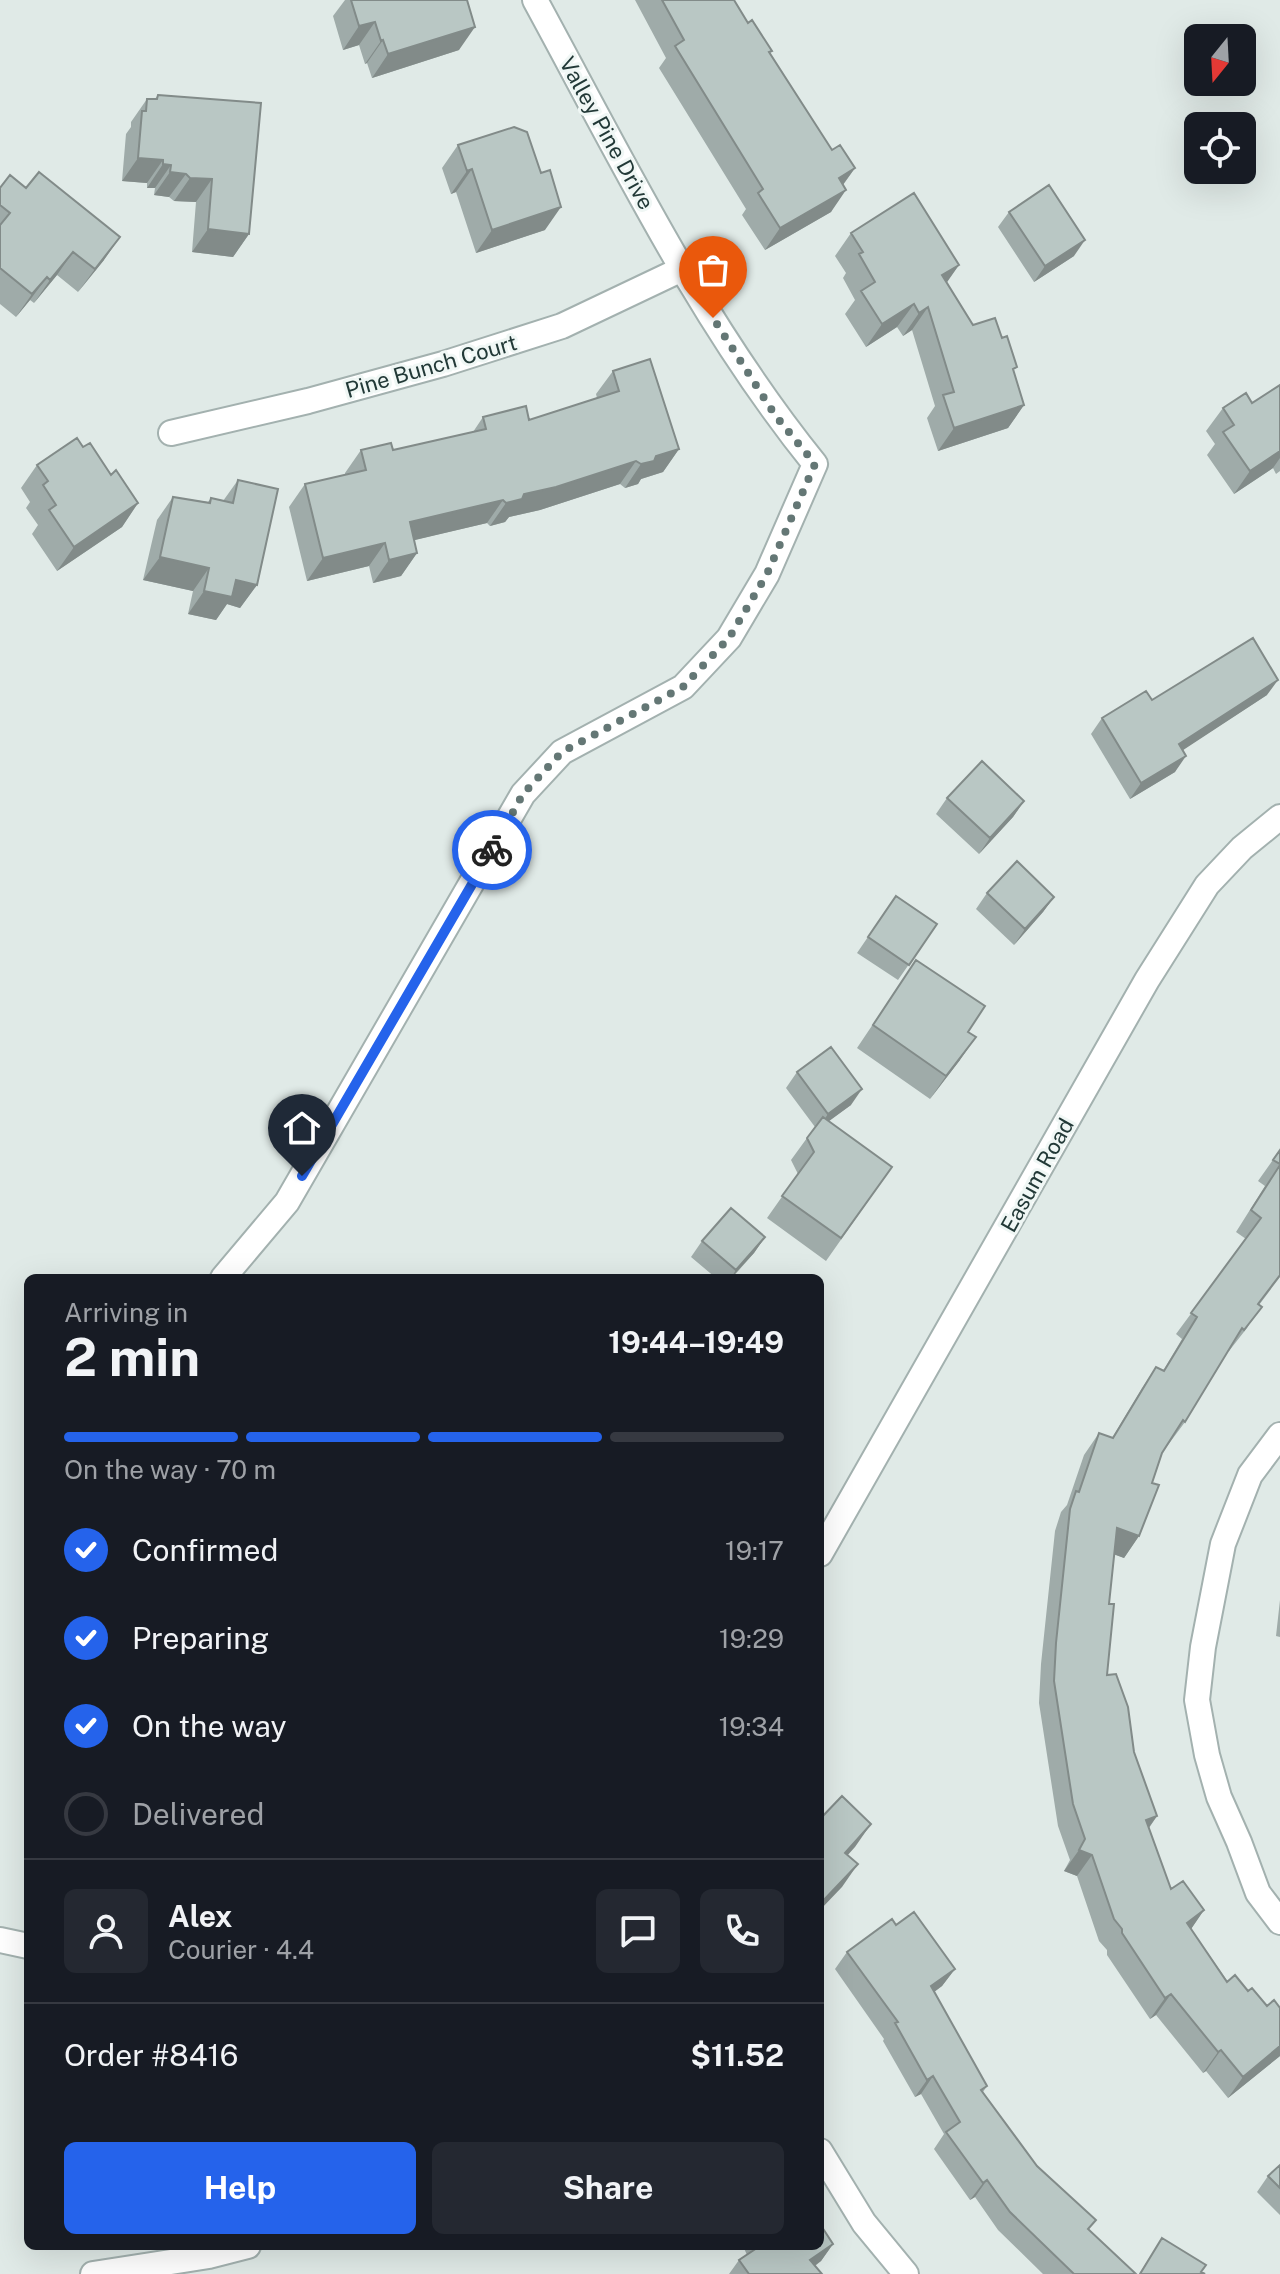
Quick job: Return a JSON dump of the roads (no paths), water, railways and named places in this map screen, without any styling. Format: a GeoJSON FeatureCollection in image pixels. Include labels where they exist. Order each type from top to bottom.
{"type":"FeatureCollection","features":[{"type":"Feature","properties":{"kind":"street","name":"Valley Pine Drive"},"geometry":{"type":"LineString","coordinates":[[226,1274],[287,1202],[523,794],[562,752],[683,687],[729,638],[767,574],[815,464],[775,415],[682,269],[535,0]]}},
{"type":"Feature","properties":{"kind":"street","name":"Pine Bunch Court"},"geometry":{"type":"LineString","coordinates":[[171,433],[308,401],[532,336],[562,326],[682,269]]}},
{"type":"Feature","properties":{"kind":"street","name":"Easum Road"},"geometry":{"type":"LineString","coordinates":[[824,1547],[1147,980],[1207,885],[1242,848],[1280,817]]}},
{"type":"Feature","properties":{"kind":"street"},"geometry":{"type":"LineString","coordinates":[[1280,1435],[1250,1475],[1223,1544],[1203,1647],[1197,1700],[1207,1755],[1219,1797],[1258,1893],[1280,1922]]}},
{"type":"Feature","properties":{"kind":"street"},"geometry":{"type":"LineString","coordinates":[[0,1940],[24,1945]]}},
{"type":"Feature","properties":{"kind":"street"},"geometry":{"type":"LineString","coordinates":[[824,2158],[864,2223],[906,2274]]}},
{"type":"Feature","properties":{"kind":"street"},"geometry":{"type":"LineString","coordinates":[[93,2274],[232,2250]]}}]}
